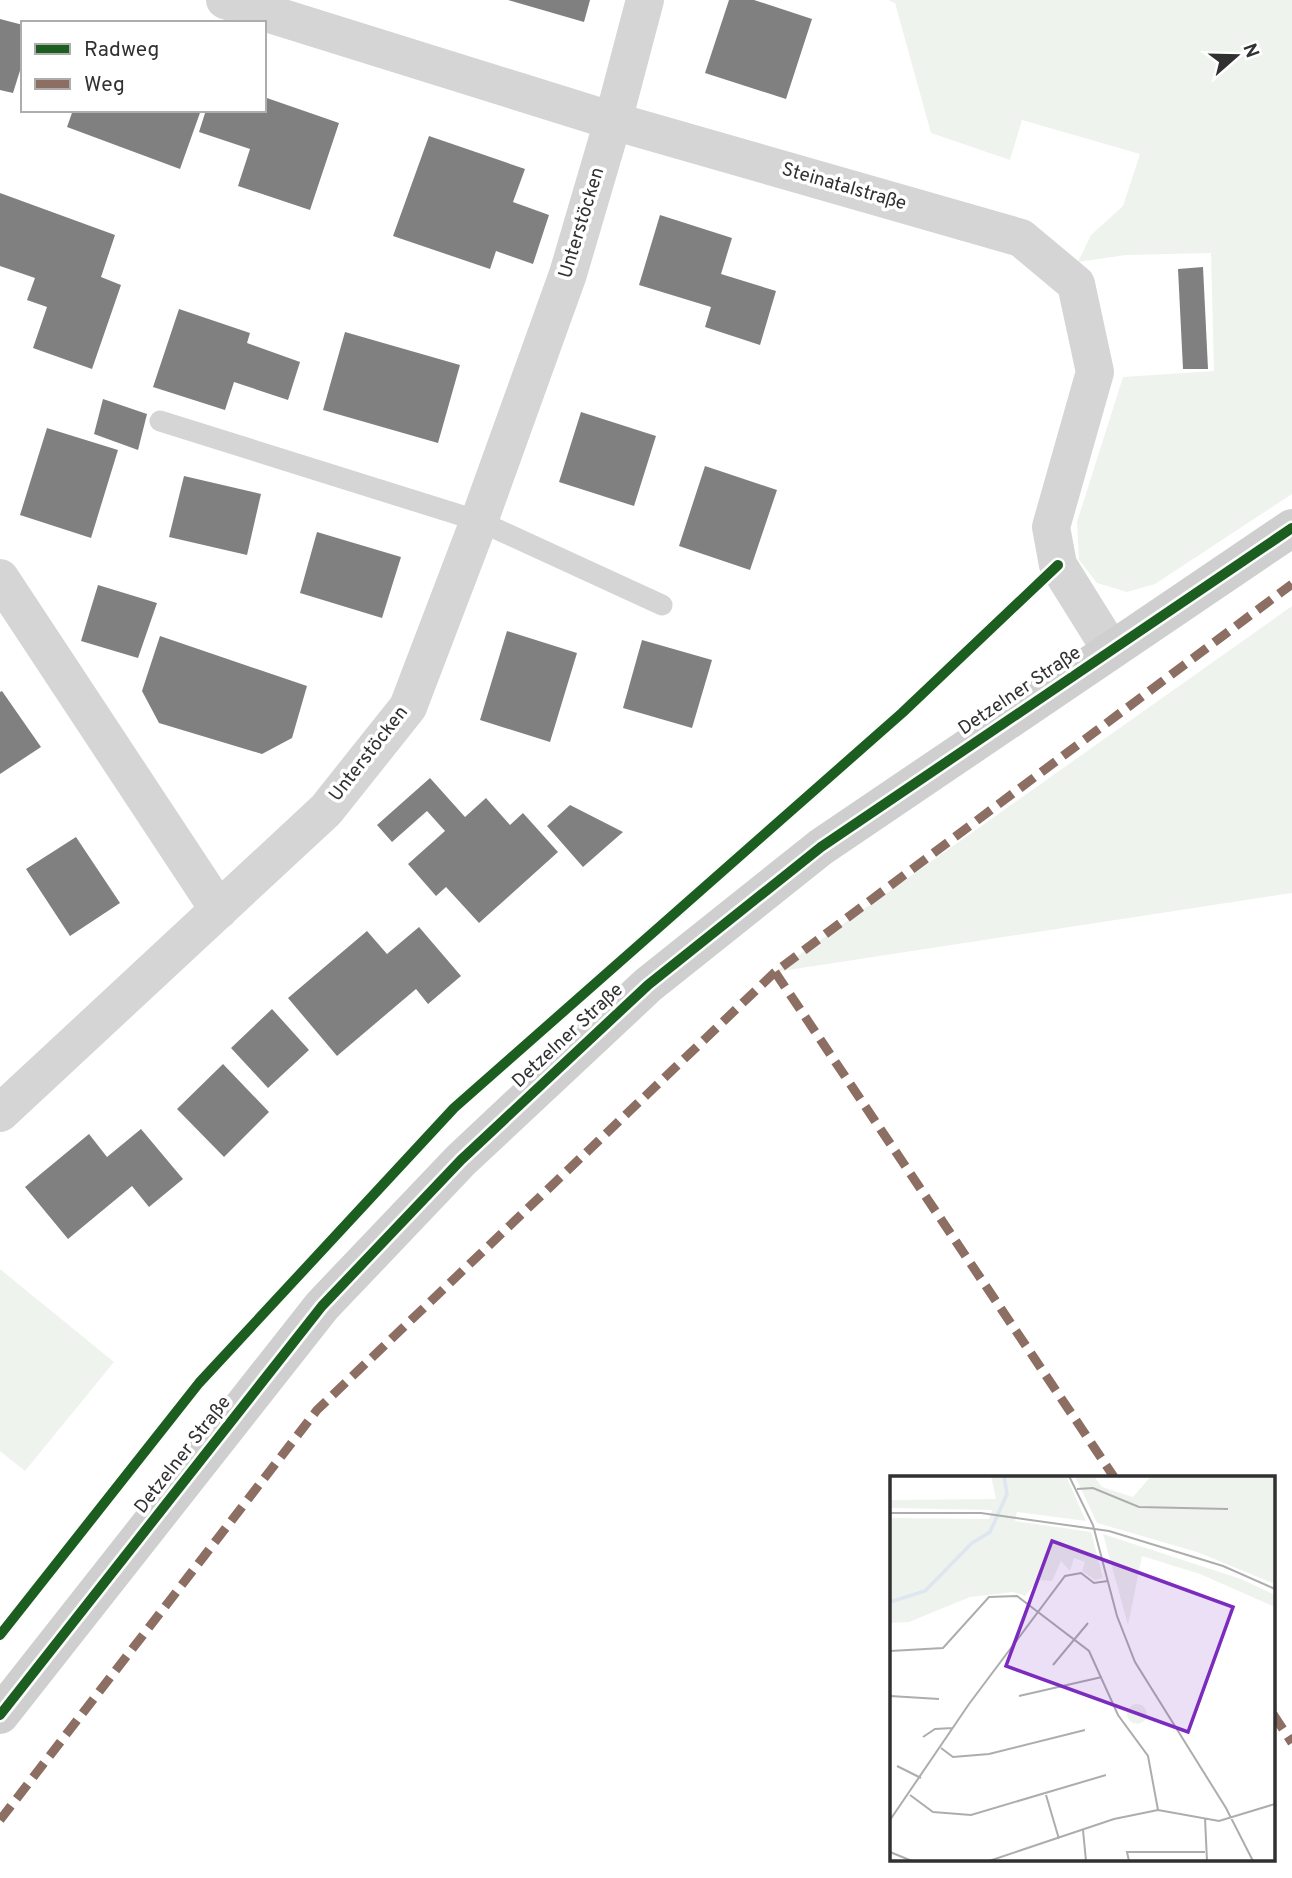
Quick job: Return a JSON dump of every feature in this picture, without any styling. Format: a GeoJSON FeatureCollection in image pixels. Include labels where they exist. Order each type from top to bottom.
{"type":"FeatureCollection","features":[{"type":"Feature","properties":{"kind":"street","name":"Steinatalstraße"},"geometry":{"type":"LineString","coordinates":[[225,0],[613,121],[1021,238],[1076,284],[1095,372],[1051,527],[1058,565],[1111,650]]}},
{"type":"Feature","properties":{"kind":"street","name":"Unterstöcken"},"geometry":{"type":"LineString","coordinates":[[0,1113],[326,810],[408,707],[479,522],[568,274],[645,0]]}},
{"type":"Feature","properties":{"kind":"street","name":"Detzelner Straße"},"geometry":{"type":"LineString","coordinates":[[0,1715],[322,1306],[461,1160],[648,985],[821,847],[1292,528]]}},
{"type":"Feature","properties":{"kind":"street"},"geometry":{"type":"LineString","coordinates":[[0,578],[219,910]]}},
{"type":"Feature","properties":{"kind":"lane"},"geometry":{"type":"LineString","coordinates":[[160,421],[479,522],[662,605]]}},
{"type":"Feature","properties":{"kind":"shaded area"},"geometry":{"type":"Polygon","coordinates":[[[888,0],[1292,0],[1292,494],[1155,584],[1127,592],[1097,583],[1079,560],[1077,522],[1123,377],[1214,371],[1211,253],[1126,255],[1078,262],[1091,235],[1123,206],[1140,154],[1022,120],[1010,160],[931,133],[895,3],[888,0]]]}},
{"type":"Feature","properties":{"kind":"shaded area"},"geometry":{"type":"Polygon","coordinates":[[[1292,606],[1292,893],[775,972],[1292,606]]]}},
{"type":"Feature","properties":{"kind":"shaded area"},"geometry":{"type":"Polygon","coordinates":[[[0,1269],[114,1362],[25,1471],[0,1451],[0,1269]]]}},
{"type":"Feature","properties":{"kind":"building"},"geometry":{"type":"Polygon","coordinates":[[[508,0],[590,0],[584,22],[508,0]]]}},
{"type":"Feature","properties":{"kind":"building"},"geometry":{"type":"Polygon","coordinates":[[[729,0],[754,0],[812,19],[786,99],[705,73],[729,0]]]}},
{"type":"Feature","properties":{"kind":"building"},"geometry":{"type":"Polygon","coordinates":[[[0,19],[21,24],[21,67],[13,93],[0,90],[0,19]]]}},
{"type":"Feature","properties":{"kind":"building"},"geometry":{"type":"Polygon","coordinates":[[[266,98],[339,123],[310,210],[238,186],[250,149],[199,132],[205,112],[266,112],[266,98]]]}},
{"type":"Feature","properties":{"kind":"building"},"geometry":{"type":"Polygon","coordinates":[[[72,112],[200,112],[180,169],[67,127],[72,112]]]}},
{"type":"Feature","properties":{"kind":"building"},"geometry":{"type":"Polygon","coordinates":[[[429,136],[525,169],[513,202],[549,215],[533,264],[496,251],[490,269],[393,236],[429,136]]]}},
{"type":"Feature","properties":{"kind":"building"},"geometry":{"type":"Polygon","coordinates":[[[0,193],[115,235],[101,277],[121,285],[92,369],[33,348],[47,307],[27,300],[35,278],[0,266],[0,193]]]}},
{"type":"Feature","properties":{"kind":"building"},"geometry":{"type":"Polygon","coordinates":[[[660,215],[732,238],[721,274],[776,291],[760,345],[705,327],[711,307],[639,285],[660,215]]]}},
{"type":"Feature","properties":{"kind":"building"},"geometry":{"type":"Polygon","coordinates":[[[1203,267],[1208,369],[1183,369],[1178,269],[1203,267]]]}},
{"type":"Feature","properties":{"kind":"building"},"geometry":{"type":"Polygon","coordinates":[[[179,309],[250,333],[247,343],[300,362],[288,400],[234,382],[225,410],[153,387],[179,309]]]}},
{"type":"Feature","properties":{"kind":"building"},"geometry":{"type":"Polygon","coordinates":[[[345,332],[460,365],[438,443],[323,410],[345,332]]]}},
{"type":"Feature","properties":{"kind":"building"},"geometry":{"type":"Polygon","coordinates":[[[103,399],[147,414],[138,450],[94,434],[103,399]]]}},
{"type":"Feature","properties":{"kind":"building"},"geometry":{"type":"Polygon","coordinates":[[[581,412],[656,436],[634,506],[559,482],[581,412]]]}},
{"type":"Feature","properties":{"kind":"building"},"geometry":{"type":"Polygon","coordinates":[[[47,428],[118,450],[91,538],[20,515],[47,428]]]}},
{"type":"Feature","properties":{"kind":"building"},"geometry":{"type":"Polygon","coordinates":[[[705,466],[777,490],[750,570],[679,546],[705,466]]]}},
{"type":"Feature","properties":{"kind":"building"},"geometry":{"type":"Polygon","coordinates":[[[184,476],[261,494],[247,555],[169,537],[184,476]]]}},
{"type":"Feature","properties":{"kind":"building"},"geometry":{"type":"Polygon","coordinates":[[[317,532],[401,557],[382,618],[300,593],[317,532]]]}},
{"type":"Feature","properties":{"kind":"building"},"geometry":{"type":"Polygon","coordinates":[[[98,585],[157,603],[138,658],[81,641],[98,585]]]}},
{"type":"Feature","properties":{"kind":"building"},"geometry":{"type":"Polygon","coordinates":[[[507,631],[577,653],[550,742],[480,720],[507,631]]]}},
{"type":"Feature","properties":{"kind":"building"},"geometry":{"type":"Polygon","coordinates":[[[160,636],[307,686],[292,738],[262,754],[159,723],[142,691],[160,636]]]}},
{"type":"Feature","properties":{"kind":"building"},"geometry":{"type":"Polygon","coordinates":[[[642,640],[712,660],[692,728],[623,708],[642,640]]]}},
{"type":"Feature","properties":{"kind":"building"},"geometry":{"type":"Polygon","coordinates":[[[2,691],[41,747],[0,774],[0,692],[2,691]]]}},
{"type":"Feature","properties":{"kind":"building"},"geometry":{"type":"Polygon","coordinates":[[[430,778],[465,817],[486,798],[510,825],[523,813],[558,852],[479,923],[446,887],[436,896],[408,864],[445,831],[427,811],[392,842],[377,825],[430,778]]]}},
{"type":"Feature","properties":{"kind":"building"},"geometry":{"type":"Polygon","coordinates":[[[570,805],[623,832],[583,867],[547,826],[570,805]]]}},
{"type":"Feature","properties":{"kind":"building"},"geometry":{"type":"Polygon","coordinates":[[[76,837],[120,903],[70,936],[26,869],[76,837]]]}},
{"type":"Feature","properties":{"kind":"building"},"geometry":{"type":"Polygon","coordinates":[[[419,927],[461,976],[428,1004],[416,989],[337,1056],[288,998],[367,931],[387,954],[419,927]]]}},
{"type":"Feature","properties":{"kind":"building"},"geometry":{"type":"Polygon","coordinates":[[[272,1009],[309,1050],[268,1088],[231,1048],[272,1009]]]}},
{"type":"Feature","properties":{"kind":"building"},"geometry":{"type":"Polygon","coordinates":[[[223,1064],[269,1112],[224,1157],[177,1109],[223,1064]]]}},
{"type":"Feature","properties":{"kind":"building"},"geometry":{"type":"Polygon","coordinates":[[[141,1129],[183,1179],[149,1207],[132,1186],[68,1239],[25,1187],[89,1134],[107,1157],[141,1129]]]}},
{"type":"Feature","properties":{"kind":"marked path"},"geometry":{"type":"LineString","coordinates":[[0,1820],[317,1410],[775,972],[1292,584]]}},
{"type":"Feature","properties":{"kind":"marked path"},"geometry":{"type":"LineString","coordinates":[[775,972],[1113,1476]]}},
{"type":"Feature","properties":{"kind":"marked path"},"geometry":{"type":"LineString","coordinates":[[1274,1716],[1292,1743]]}},
{"type":"Feature","properties":{"kind":"cycle path"},"geometry":{"type":"LineString","coordinates":[[0,1715],[322,1306],[461,1160],[648,985],[821,847],[1292,528]]}},
{"type":"Feature","properties":{"kind":"cycle path"},"geometry":{"type":"LineString","coordinates":[[0,1635],[199,1383],[454,1108],[902,713],[1058,565]]}}]}
